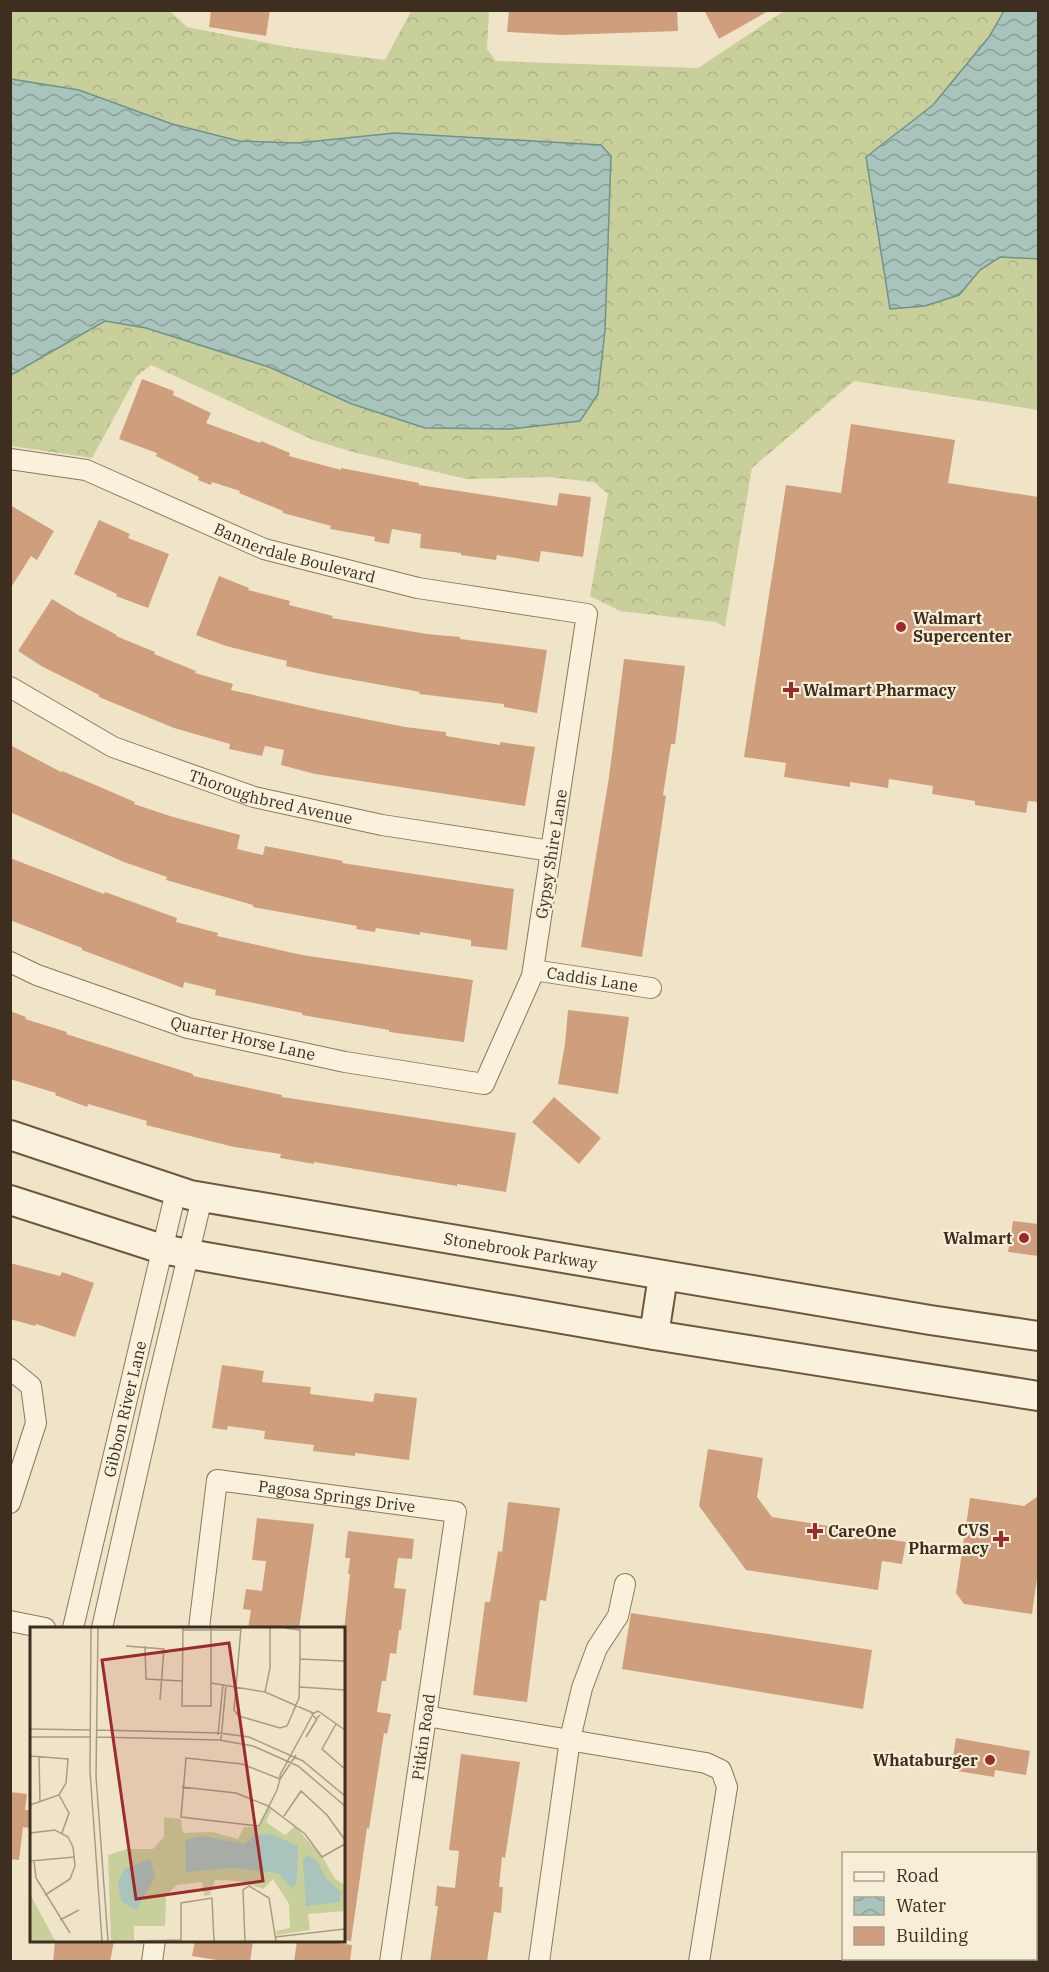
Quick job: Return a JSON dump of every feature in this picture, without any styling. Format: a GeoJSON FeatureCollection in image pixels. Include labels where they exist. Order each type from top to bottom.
{"type":"FeatureCollection","features":[{"type":"Feature","properties":{"kind":"main road","name":"Stonebrook Parkway"},"geometry":{"type":"LineString","coordinates":[[10,1135],[189,1194],[663,1276],[1038,1336]]}},
{"type":"Feature","properties":{"kind":"main road"},"geometry":{"type":"LineString","coordinates":[[10,1200],[175,1251],[654,1335],[1038,1396]]}},
{"type":"Feature","properties":{"kind":"main road"},"geometry":{"type":"LineString","coordinates":[[654,1335],[663,1276]]}},
{"type":"Feature","properties":{"kind":"street","name":"Bannerdale Boulevard"},"geometry":{"type":"LineString","coordinates":[[10,459],[86,470],[264,549],[418,588],[587,614]]}},
{"type":"Feature","properties":{"kind":"street","name":"Gypsy Shire Lane"},"geometry":{"type":"LineString","coordinates":[[484,1084],[533,970],[587,614]]}},
{"type":"Feature","properties":{"kind":"street","name":"Thoroughbred Avenue"},"geometry":{"type":"LineString","coordinates":[[10,687],[113,747],[254,798],[382,825],[551,851]]}},
{"type":"Feature","properties":{"kind":"street","name":"Quarter Horse Lane"},"geometry":{"type":"LineString","coordinates":[[10,962],[37,975],[189,1028],[345,1062],[484,1084]]}},
{"type":"Feature","properties":{"kind":"street","name":"Caddis Lane"},"geometry":{"type":"LineString","coordinates":[[533,970],[651,988]]}},
{"type":"Feature","properties":{"kind":"street","name":"Gibbon River Lane"},"geometry":{"type":"LineString","coordinates":[[74,1627],[189,1194]]}},
{"type":"Feature","properties":{"kind":"street","name":"Gibbon River Lane"},"geometry":{"type":"LineString","coordinates":[[102,1627],[175,1251],[189,1194]]}},
{"type":"Feature","properties":{"kind":"street"},"geometry":{"type":"LineString","coordinates":[[10,1369],[31,1386],[36,1423],[10,1503]]}},
{"type":"Feature","properties":{"kind":"street","name":"Pagosa Springs Drive"},"geometry":{"type":"LineString","coordinates":[[199,1627],[217,1480],[456,1512]]}},
{"type":"Feature","properties":{"kind":"street","name":"Pitkin Road"},"geometry":{"type":"LineString","coordinates":[[390,1962],[456,1512]]}},
{"type":"Feature","properties":{"kind":"street"},"geometry":{"type":"LineString","coordinates":[[539,1962],[570,1739],[582,1688],[597,1648],[618,1616],[626,1584]]}},
{"type":"Feature","properties":{"kind":"street"},"geometry":{"type":"LineString","coordinates":[[10,1621],[36,1627]]}},
{"type":"Feature","properties":{"kind":"street"},"geometry":{"type":"LineString","coordinates":[[426,1716],[706,1763],[721,1770],[727,1787],[699,1962]]}},
{"type":"Feature","properties":{"kind":"street"},"geometry":{"type":"LineString","coordinates":[[152,1962],[155,1942]]}},
{"type":"Feature","properties":{"kind":"green space"},"geometry":{"type":"Polygon","coordinates":[[[11,11],[170,11],[187,27],[288,47],[385,60],[411,11],[489,11],[487,49],[496,61],[698,68],[784,11],[1038,11],[1038,410],[854,381],[752,468],[725,627],[716,622],[620,611],[590,596],[608,494],[594,482],[548,477],[466,479],[353,452],[313,440],[151,365],[136,377],[92,458],[11,446],[11,11]]]}},
{"type":"Feature","properties":{"kind":"water"},"geometry":{"type":"Polygon","coordinates":[[[1004,11],[1038,11],[1038,259],[1000,257],[980,270],[959,295],[925,306],[890,309],[866,157],[933,105],[989,37],[1004,11]]]}},
{"type":"Feature","properties":{"kind":"water"},"geometry":{"type":"Polygon","coordinates":[[[11,79],[79,90],[172,124],[239,141],[297,143],[395,133],[601,145],[611,156],[605,330],[598,394],[580,421],[511,429],[425,428],[352,404],[269,367],[146,328],[105,321],[11,375],[11,79]]]}},
{"type":"Feature","properties":{"kind":"building"},"geometry":{"type":"Polygon","coordinates":[[[211,10],[270,10],[266,36],[209,27],[211,10]]]}},
{"type":"Feature","properties":{"kind":"building"},"geometry":{"type":"Polygon","coordinates":[[[509,10],[677,10],[678,31],[562,35],[507,32],[509,10]]]}},
{"type":"Feature","properties":{"kind":"building"},"geometry":{"type":"Polygon","coordinates":[[[704,10],[770,10],[719,39],[704,10]]]}},
{"type":"Feature","properties":{"kind":"building"},"geometry":{"type":"Polygon","coordinates":[[[142,379],[174,391],[173,395],[211,413],[206,423],[260,443],[261,441],[290,453],[289,456],[341,470],[341,468],[419,483],[419,485],[557,506],[559,493],[591,497],[583,557],[541,551],[539,562],[497,555],[496,560],[461,555],[461,553],[420,548],[421,534],[392,529],[389,544],[374,541],[375,537],[330,529],[331,526],[283,513],[283,511],[239,493],[240,491],[198,480],[199,477],[156,456],[157,453],[119,439],[142,379]]]}},
{"type":"Feature","properties":{"kind":"building","name":"Walmart Supercenter"},"geometry":{"type":"Polygon","coordinates":[[[851,424],[955,440],[948,483],[1038,497],[1038,802],[1028,801],[1026,813],[975,805],[975,801],[932,794],[933,786],[889,779],[888,788],[850,782],[850,787],[784,777],[786,763],[744,757],[786,485],[841,493],[851,424]]]}},
{"type":"Feature","properties":{"kind":"building"},"geometry":{"type":"Polygon","coordinates":[[[10,505],[54,531],[37,560],[31,556],[10,589],[10,505]]]}},
{"type":"Feature","properties":{"kind":"building"},"geometry":{"type":"Polygon","coordinates":[[[99,520],[130,534],[128,538],[169,554],[148,608],[116,596],[117,594],[74,574],[99,520]]]}},
{"type":"Feature","properties":{"kind":"building"},"geometry":{"type":"Polygon","coordinates":[[[219,576],[249,588],[248,590],[290,601],[289,605],[333,616],[332,618],[427,634],[460,637],[460,639],[547,650],[537,713],[504,707],[504,704],[419,694],[420,692],[286,666],[287,661],[226,646],[196,635],[219,576]]]}},
{"type":"Feature","properties":{"kind":"building"},"geometry":{"type":"Polygon","coordinates":[[[52,599],[116,636],[155,652],[154,654],[196,671],[195,673],[233,684],[231,690],[405,727],[446,732],[446,736],[500,745],[500,742],[535,747],[525,806],[315,774],[281,765],[284,750],[265,746],[262,756],[229,749],[230,744],[174,728],[99,697],[18,651],[52,599]]]}},
{"type":"Feature","properties":{"kind":"building"},"geometry":{"type":"Polygon","coordinates":[[[624,659],[685,666],[675,744],[671,744],[663,795],[666,796],[642,957],[581,947],[609,777],[624,659]]]}},
{"type":"Feature","properties":{"kind":"building"},"geometry":{"type":"Polygon","coordinates":[[[10,745],[61,772],[135,802],[134,804],[240,835],[237,849],[263,855],[265,846],[343,861],[342,863],[514,889],[507,950],[471,946],[471,940],[420,932],[420,935],[376,928],[375,932],[356,929],[357,926],[253,907],[253,905],[166,880],[167,877],[124,862],[10,812],[10,745]]]}},
{"type":"Feature","properties":{"kind":"building"},"geometry":{"type":"Polygon","coordinates":[[[10,858],[104,894],[105,892],[177,918],[176,922],[218,933],[217,936],[302,955],[473,980],[464,1042],[389,1032],[389,1030],[302,1015],[302,1013],[215,995],[216,990],[184,982],[183,988],[82,950],[82,948],[10,920],[10,858]]]}},
{"type":"Feature","properties":{"kind":"building"},"geometry":{"type":"Polygon","coordinates":[[[568,1010],[629,1017],[618,1094],[558,1084],[568,1010]]]}},
{"type":"Feature","properties":{"kind":"building"},"geometry":{"type":"Polygon","coordinates":[[[10,1011],[26,1017],[25,1019],[67,1032],[66,1034],[193,1074],[193,1076],[282,1095],[282,1097],[516,1133],[506,1192],[280,1158],[281,1154],[234,1147],[146,1125],[147,1121],[88,1104],[87,1107],[55,1095],[56,1093],[10,1079],[10,1011]]]}},
{"type":"Feature","properties":{"kind":"building"},"geometry":{"type":"Polygon","coordinates":[[[554,1097],[601,1138],[579,1164],[532,1122],[554,1097]]]}},
{"type":"Feature","properties":{"kind":"building","name":"Walmart"},"geometry":{"type":"Polygon","coordinates":[[[1013,1221],[1038,1224],[1038,1256],[1008,1252],[1013,1221]]]}},
{"type":"Feature","properties":{"kind":"building"},"geometry":{"type":"Polygon","coordinates":[[[10,1263],[60,1276],[62,1272],[94,1283],[75,1337],[36,1324],[35,1326],[10,1319],[10,1263]]]}},
{"type":"Feature","properties":{"kind":"building"},"geometry":{"type":"Polygon","coordinates":[[[222,1365],[264,1371],[262,1382],[311,1387],[310,1394],[373,1402],[375,1393],[417,1398],[409,1460],[355,1453],[355,1456],[313,1451],[314,1445],[264,1439],[265,1431],[228,1426],[227,1430],[212,1428],[222,1365]]]}},
{"type":"Feature","properties":{"kind":"building"},"geometry":{"type":"Polygon","coordinates":[[[708,1449],[763,1458],[757,1497],[772,1517],[886,1535],[886,1539],[906,1542],[902,1564],[882,1561],[878,1590],[746,1570],[699,1506],[708,1449]]]}},
{"type":"Feature","properties":{"kind":"building","name":"CVS Pharmacy"},"geometry":{"type":"Polygon","coordinates":[[[1038,1496],[1038,1571],[1032,1614],[964,1604],[956,1593],[970,1498],[1024,1506],[1038,1496]]]}},
{"type":"Feature","properties":{"kind":"building"},"geometry":{"type":"Polygon","coordinates":[[[508,1502],[560,1508],[546,1601],[540,1600],[527,1702],[473,1695],[485,1602],[490,1602],[498,1551],[502,1552],[508,1502]]]}},
{"type":"Feature","properties":{"kind":"building"},"geometry":{"type":"Polygon","coordinates":[[[257,1518],[314,1524],[299,1627],[248,1627],[251,1610],[243,1609],[246,1589],[262,1591],[266,1561],[252,1560],[257,1518]]]}},
{"type":"Feature","properties":{"kind":"building"},"geometry":{"type":"Polygon","coordinates":[[[348,1531],[414,1539],[412,1559],[398,1558],[394,1588],[406,1589],[401,1630],[399,1630],[396,1654],[390,1653],[386,1681],[382,1681],[377,1712],[391,1714],[387,1734],[384,1733],[369,1829],[367,1828],[351,1941],[345,1940],[344,1627],[350,1558],[345,1558],[348,1531]]]}},
{"type":"Feature","properties":{"kind":"building"},"geometry":{"type":"Polygon","coordinates":[[[631,1613],[872,1650],[863,1709],[622,1669],[631,1613]]]}},
{"type":"Feature","properties":{"kind":"building","name":"Whataburger"},"geometry":{"type":"Polygon","coordinates":[[[956,1738],[1030,1751],[1026,1775],[995,1770],[994,1777],[951,1770],[956,1738]]]}},
{"type":"Feature","properties":{"kind":"building"},"geometry":{"type":"Polygon","coordinates":[[[461,1754],[520,1762],[505,1858],[502,1857],[499,1887],[503,1887],[501,1913],[494,1912],[487,1962],[430,1962],[438,1906],[435,1906],[437,1886],[455,1888],[459,1851],[449,1850],[461,1754]]]}},
{"type":"Feature","properties":{"kind":"building"},"geometry":{"type":"Polygon","coordinates":[[[10,1792],[27,1794],[25,1810],[30,1810],[29,1828],[23,1827],[19,1860],[10,1859],[10,1792]]]}},
{"type":"Feature","properties":{"kind":"building"},"geometry":{"type":"Polygon","coordinates":[[[55,1942],[114,1942],[110,1962],[53,1962],[55,1942]]]}},
{"type":"Feature","properties":{"kind":"building"},"geometry":{"type":"Polygon","coordinates":[[[195,1942],[253,1942],[250,1962],[229,1962],[192,1956],[195,1942]]]}},
{"type":"Feature","properties":{"kind":"building"},"geometry":{"type":"Polygon","coordinates":[[[297,1942],[352,1945],[350,1962],[294,1962],[297,1942]]]}},
{"type":"Feature","properties":{"kind":"place","name":"Walmart Supercenter"},"geometry":{"type":"Point","coordinates":[901,627]}},
{"type":"Feature","properties":{"kind":"place","name":"Walmart Pharmacy"},"geometry":{"type":"Point","coordinates":[791,690]}},
{"type":"Feature","properties":{"kind":"place","name":"Walmart"},"geometry":{"type":"Point","coordinates":[1024,1238]}},
{"type":"Feature","properties":{"kind":"place","name":"CareOne"},"geometry":{"type":"Point","coordinates":[815,1531]}},
{"type":"Feature","properties":{"kind":"place","name":"CVS Pharmacy"},"geometry":{"type":"Point","coordinates":[1001,1539]}},
{"type":"Feature","properties":{"kind":"place","name":"Whataburger"},"geometry":{"type":"Point","coordinates":[990,1760]}}]}
